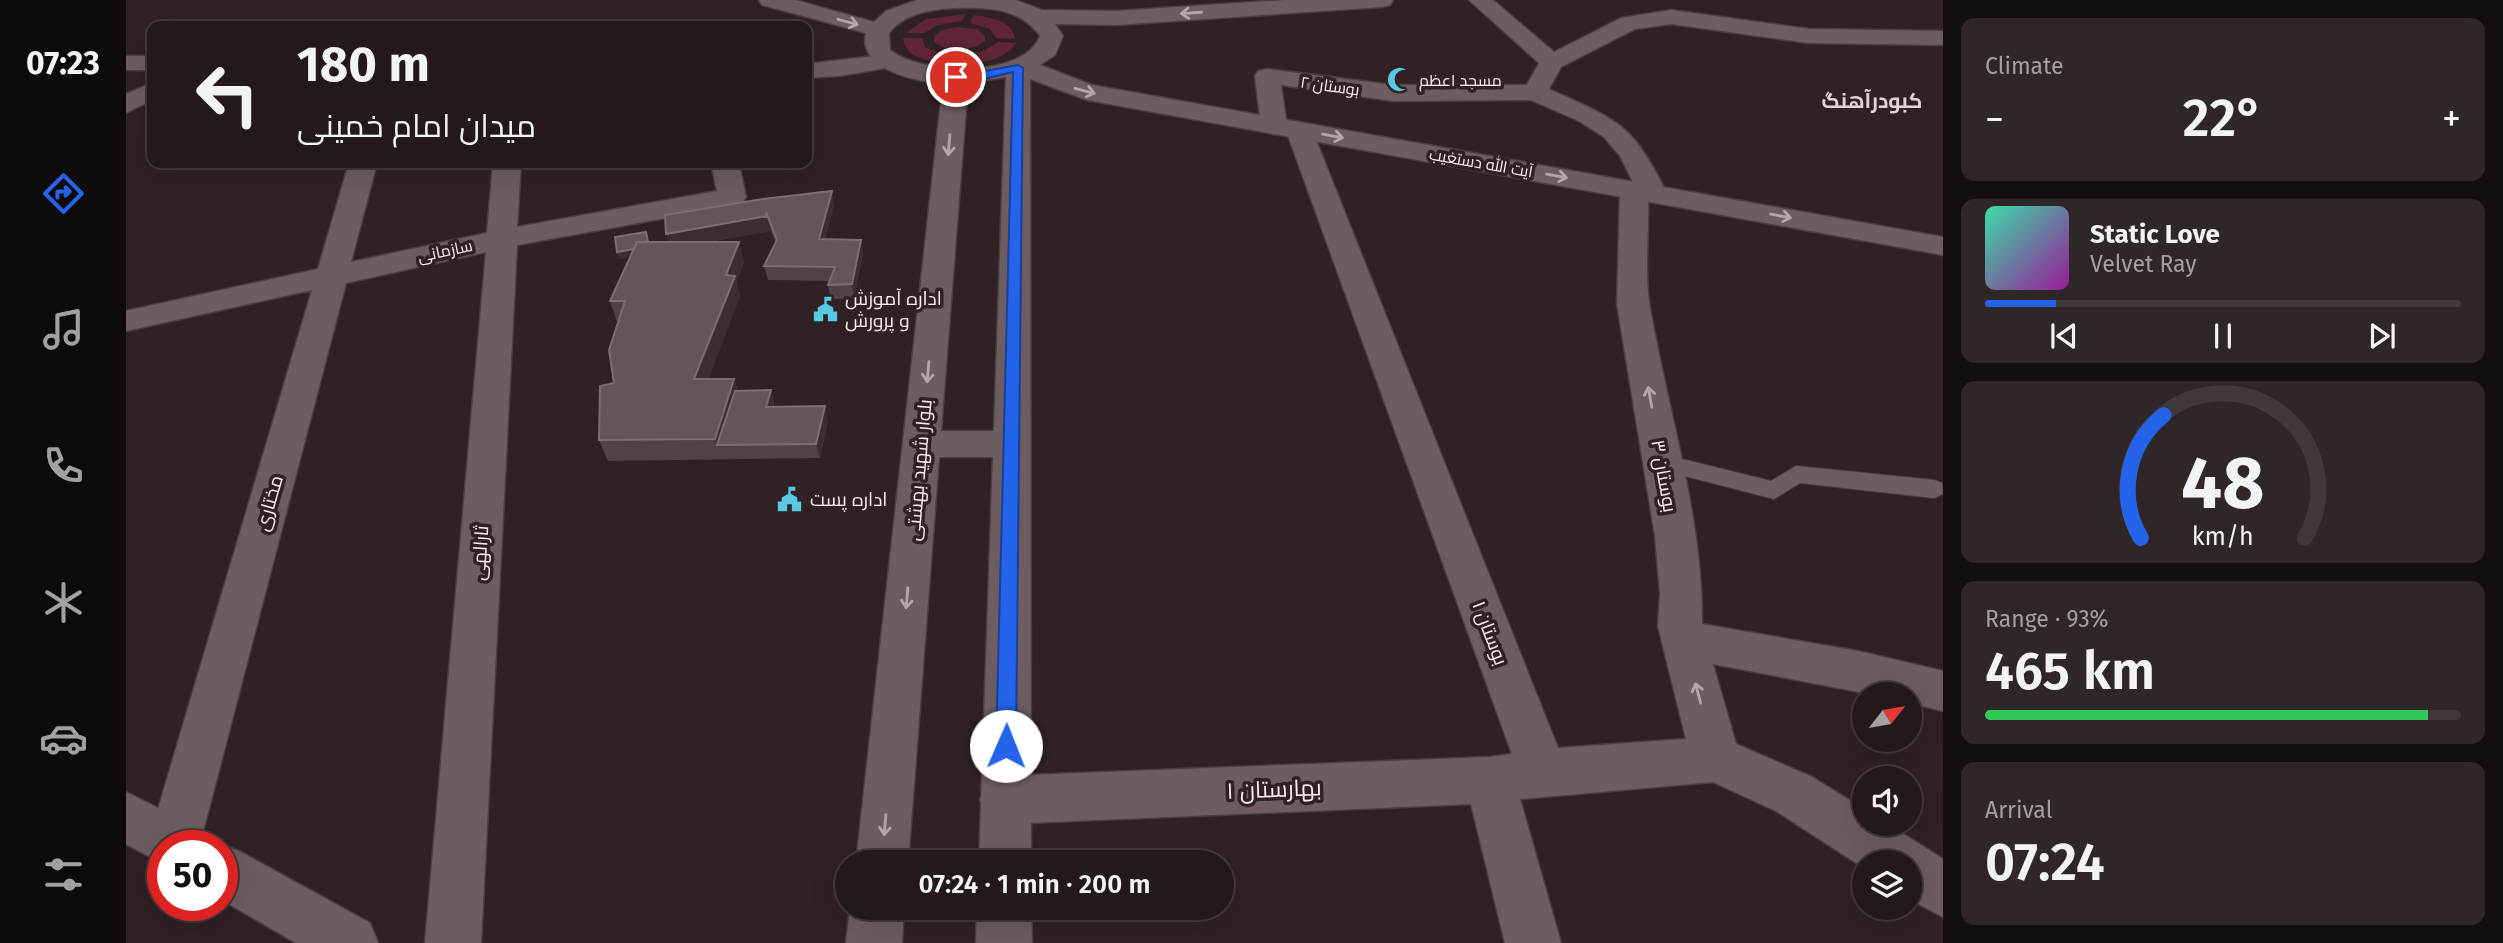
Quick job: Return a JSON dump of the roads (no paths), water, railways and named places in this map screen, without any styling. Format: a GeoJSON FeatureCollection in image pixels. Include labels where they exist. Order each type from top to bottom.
{"type":"FeatureCollection","features":[{"type":"Feature","properties":{"kind":"street"},"geometry":{"type":"LineString","coordinates":[[770,0],[879,30]]}},
{"type":"Feature","properties":{"kind":"street"},"geometry":{"type":"LineString","coordinates":[[1038,17],[1116,18],[1286,4],[1382,0]]}},
{"type":"Feature","properties":{"kind":"street"},"geometry":{"type":"LineString","coordinates":[[1480,0],[1552,62]]}},
{"type":"Feature","properties":{"kind":"street"},"geometry":{"type":"LineString","coordinates":[[878,5],[988,2],[1021,9],[1038,17],[1048,27],[1050,43],[1040,55],[1020,67],[989,75],[956,77],[926,74],[890,61],[880,52],[876,43],[879,30],[894,17],[923,4]]}},
{"type":"Feature","properties":{"kind":"street"},"geometry":{"type":"LineString","coordinates":[[1644,191],[1633,155],[1611,130],[1535,92],[1552,62],[1629,23],[1671,18],[1809,36],[1943,37]]}},
{"type":"Feature","properties":{"kind":"street"},"geometry":{"type":"LineString","coordinates":[[812,71],[890,61]]}},
{"type":"Feature","properties":{"kind":"street"},"geometry":{"type":"LineString","coordinates":[[126,63],[147,63]]}},
{"type":"Feature","properties":{"kind":"street"},"geometry":{"type":"LineString","coordinates":[[1005,850],[1020,67]]}},
{"type":"Feature","properties":{"kind":"street","name":"آیت الله دستغیب"},"geometry":{"type":"LineString","coordinates":[[1020,67],[1087,92],[1943,246]]}},
{"type":"Feature","properties":{"kind":"street","name":"بوستان ۲"},"geometry":{"type":"LineString","coordinates":[[1287,128],[1267,76],[1354,90],[1393,93],[1535,92]]}},
{"type":"Feature","properties":{"kind":"street","name":"بلوار شهید بهشتی"},"geometry":{"type":"LineString","coordinates":[[883,850],[956,77]]}},
{"type":"Feature","properties":{"kind":"street"},"geometry":{"type":"LineString","coordinates":[[126,105],[147,93]]}},
{"type":"Feature","properties":{"kind":"street","name":"بوستان ۱"},"geometry":{"type":"LineString","coordinates":[[1287,128],[1543,772]]}},
{"type":"Feature","properties":{"kind":"street","name":"مختاری"},"geometry":{"type":"LineString","coordinates":[[180,830],[362,168]]}},
{"type":"Feature","properties":{"kind":"street","name":"ثارالهی"},"geometry":{"type":"LineString","coordinates":[[453,943],[507,168]]}},
{"type":"Feature","properties":{"kind":"street","name":"سازمانی"},"geometry":{"type":"LineString","coordinates":[[126,321],[501,239],[732,197],[726,168]]}},
{"type":"Feature","properties":{"kind":"street","name":"بوستان ۳"},"geometry":{"type":"LineString","coordinates":[[1644,191],[1633,304],[1675,536],[1681,594],[1680,626],[1716,759]]}},
{"type":"Feature","properties":{"kind":"street"},"geometry":{"type":"LineString","coordinates":[[921,444],[1011,444]]}},
{"type":"Feature","properties":{"kind":"street"},"geometry":{"type":"LineString","coordinates":[[1683,640],[1858,671],[1943,691]]}},
{"type":"Feature","properties":{"kind":"street"},"geometry":{"type":"LineString","coordinates":[[1543,772],[1716,759],[1794,794],[1882,850]]}},
{"type":"Feature","properties":{"kind":"street","name":"بهارستان ۱"},"geometry":{"type":"LineString","coordinates":[[1005,800],[1490,780],[1543,772]]}},
{"type":"Feature","properties":{"kind":"street"},"geometry":{"type":"LineString","coordinates":[[1490,780],[1533,943]]}},
{"type":"Feature","properties":{"kind":"street"},"geometry":{"type":"LineString","coordinates":[[126,816],[151,830]]}},
{"type":"Feature","properties":{"kind":"street"},"geometry":{"type":"LineString","coordinates":[[1922,876],[1943,890]]}},
{"type":"Feature","properties":{"kind":"street"},"geometry":{"type":"LineString","coordinates":[[238,880],[350,943]]}},
{"type":"Feature","properties":{"kind":"street"},"geometry":{"type":"LineString","coordinates":[[874,943],[876,920]]}},
{"type":"Feature","properties":{"kind":"street"},"geometry":{"type":"LineString","coordinates":[[1004,920],[1004,943]]}},
{"type":"Feature","properties":{"kind":"lane"},"geometry":{"type":"LineString","coordinates":[[1662,462],[1774,490],[1796,474],[1934,489]]}},
{"type":"Feature","properties":{"kind":"place","name":"مسجد اعظم"},"geometry":{"type":"Point","coordinates":[1399,80]}},
{"type":"Feature","properties":{"kind":"place","name":"اداره آموزش و پرورش"},"geometry":{"type":"Point","coordinates":[825,309]}},
{"type":"Feature","properties":{"kind":"place","name":"اداره پست"},"geometry":{"type":"Point","coordinates":[790,499]}},
{"type":"Feature","properties":{"kind":"district","name":"کبودرآهنگ"},"geometry":{"type":"Point","coordinates":[1872,101]}}]}
